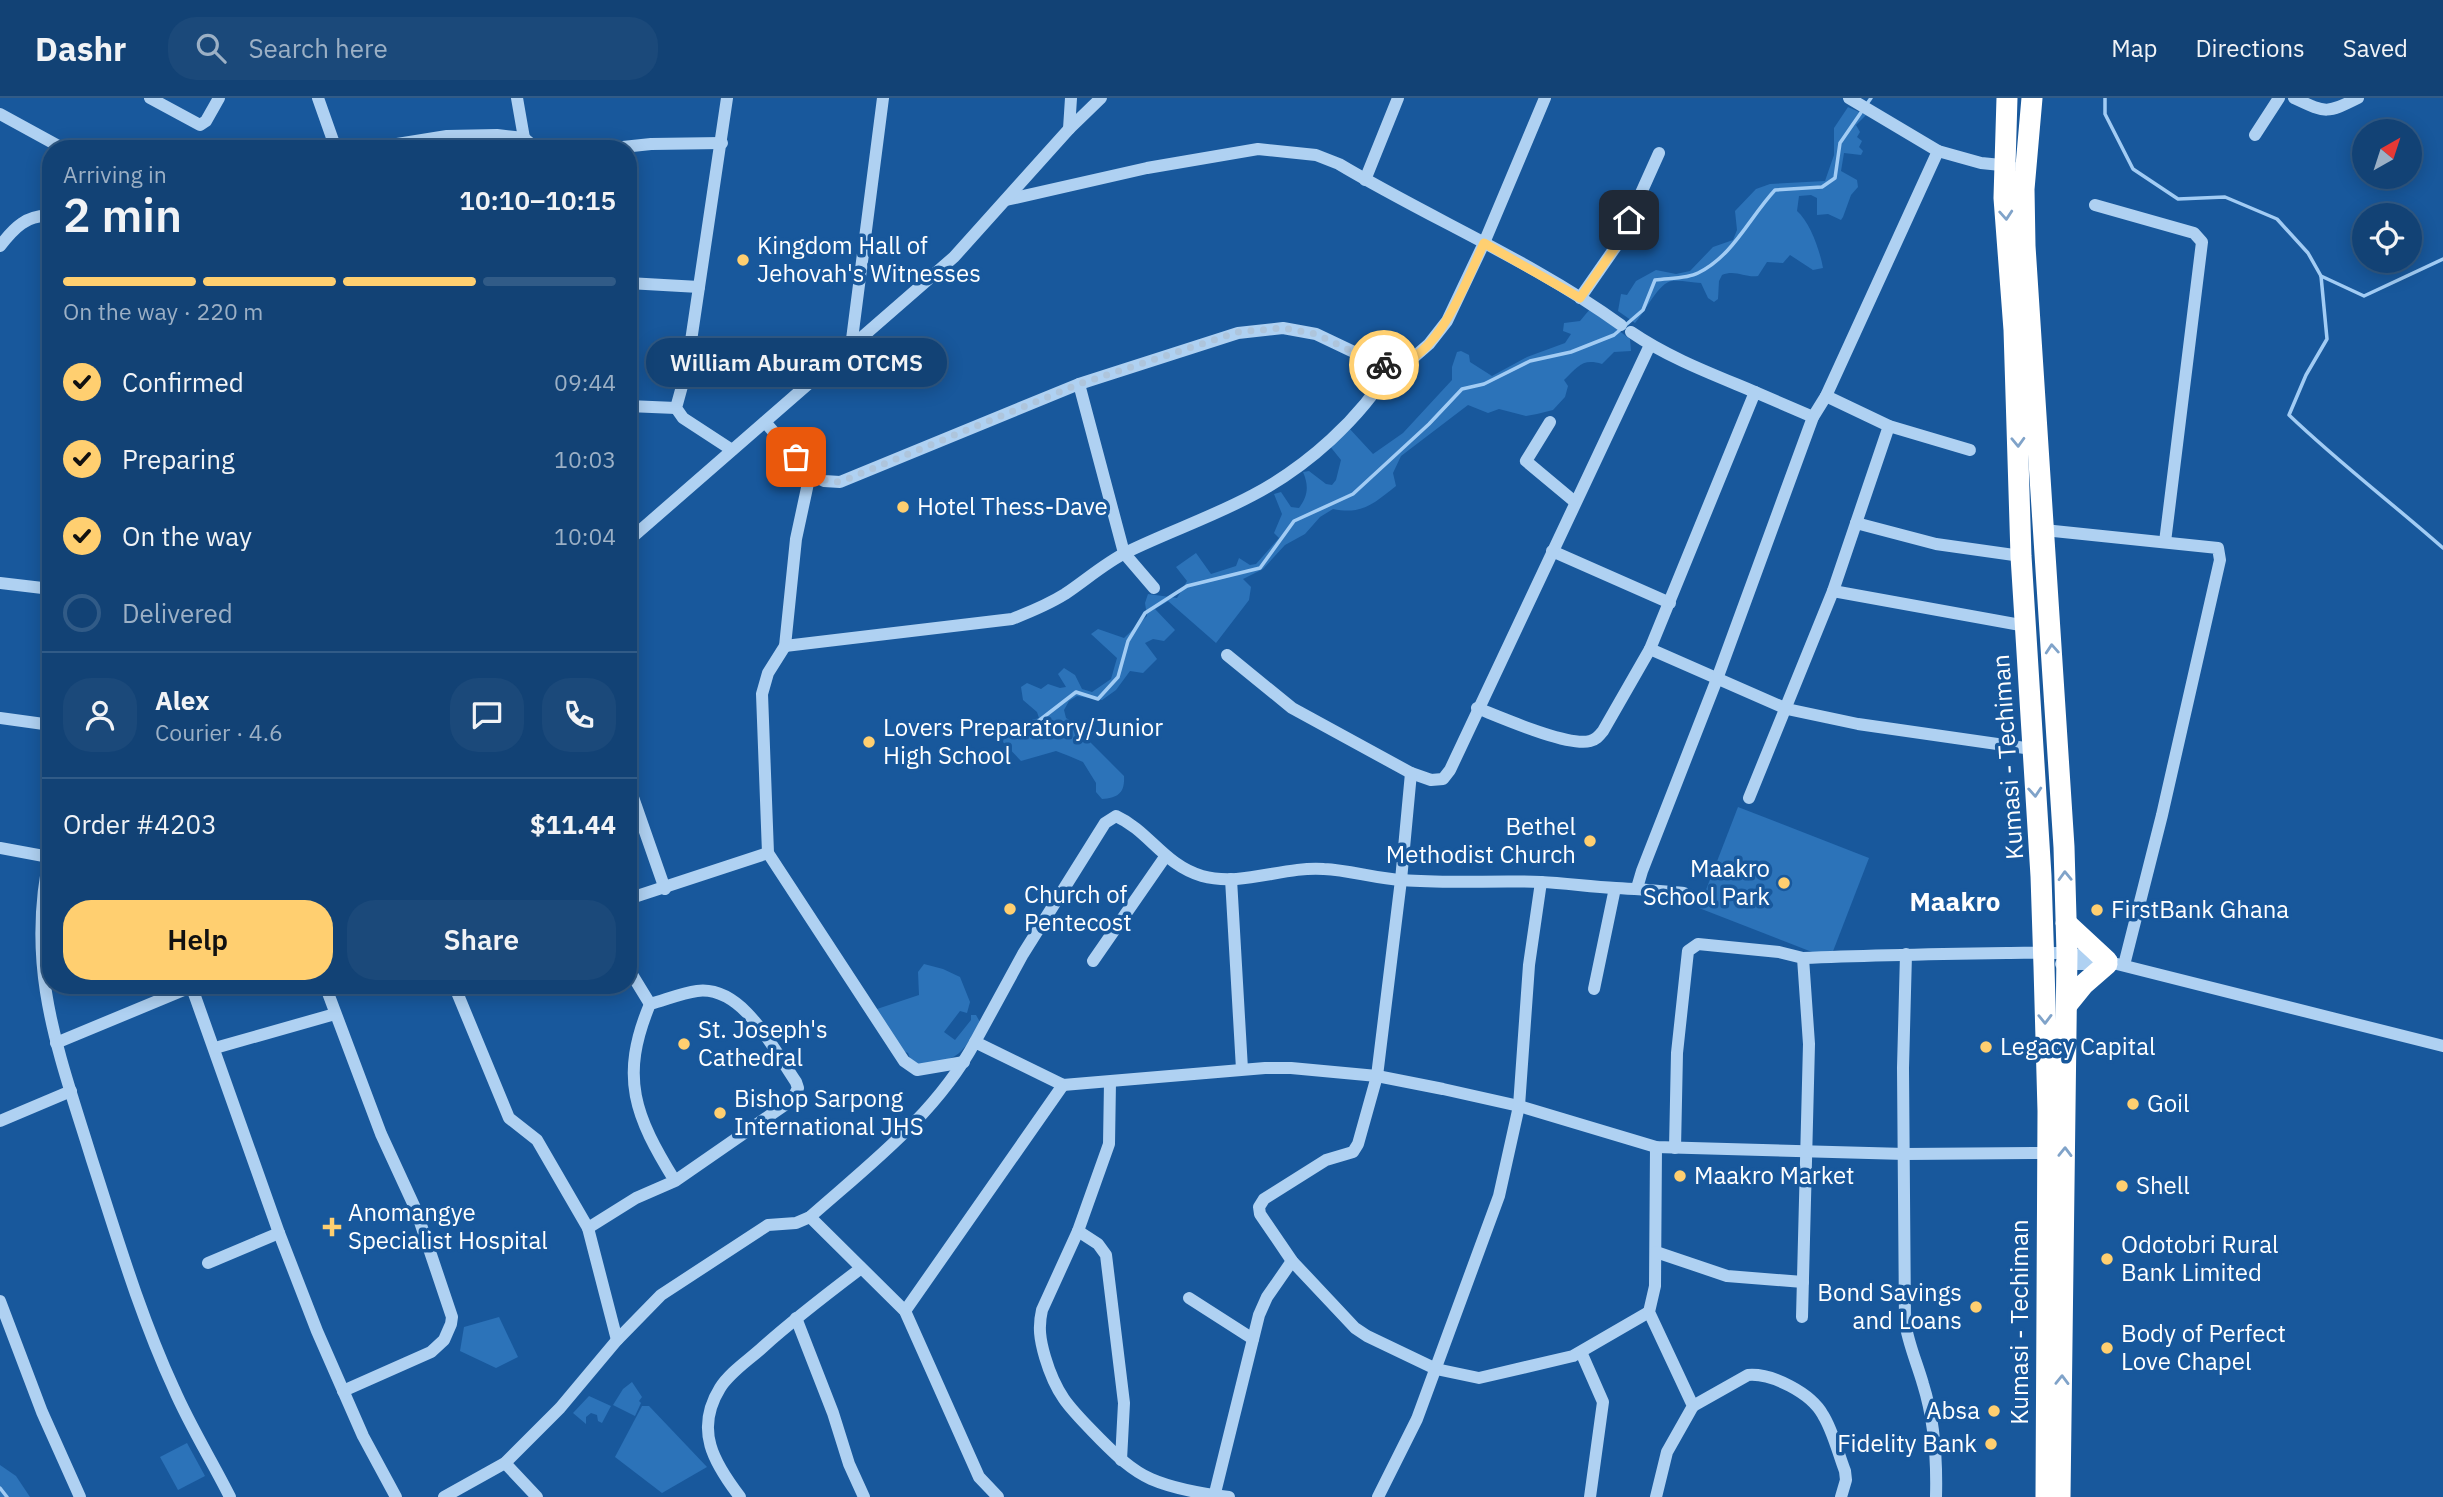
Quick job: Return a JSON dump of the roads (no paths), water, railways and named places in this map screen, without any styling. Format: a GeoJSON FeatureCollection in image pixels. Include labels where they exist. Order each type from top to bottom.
{"type":"FeatureCollection","features":[{"type":"Feature","properties":{"kind":"highway"},"geometry":{"type":"LineString","coordinates":[[2007,98],[2015,166],[2017,264],[2044,530],[2064,847],[2067,1005],[2060,1497]]}},
{"type":"Feature","properties":{"kind":"highway"},"geometry":{"type":"LineString","coordinates":[[2015,166],[2032,98]]}},
{"type":"Feature","properties":{"kind":"highway","name":"Kumasi - Techiman"},"geometry":{"type":"LineString","coordinates":[[2017,264],[2014,330],[2021,556],[2044,959],[2047,1153],[2046,1497]]}},
{"type":"Feature","properties":{"kind":"highway"},"geometry":{"type":"LineString","coordinates":[[2066,923],[2113,963],[2084,984],[2067,1005]]}},
{"type":"Feature","properties":{"kind":"street"},"geometry":{"type":"LineString","coordinates":[[150,98],[200,125],[206,121],[219,98]]}},
{"type":"Feature","properties":{"kind":"street"},"geometry":{"type":"LineString","coordinates":[[317,98],[333,140]]}},
{"type":"Feature","properties":{"kind":"street"},"geometry":{"type":"LineString","coordinates":[[517,98],[524,138]]}},
{"type":"Feature","properties":{"kind":"street"},"geometry":{"type":"LineString","coordinates":[[727,98],[687,368],[676,408],[682,418],[732,450]]}},
{"type":"Feature","properties":{"kind":"street"},"geometry":{"type":"LineString","coordinates":[[850,347],[883,98]]}},
{"type":"Feature","properties":{"kind":"street"},"geometry":{"type":"LineString","coordinates":[[1069,130],[1071,98]]}},
{"type":"Feature","properties":{"kind":"street"},"geometry":{"type":"LineString","coordinates":[[637,533],[954,257],[1101,98]]}},
{"type":"Feature","properties":{"kind":"street"},"geometry":{"type":"LineString","coordinates":[[1365,180],[1398,98]]}},
{"type":"Feature","properties":{"kind":"street"},"geometry":{"type":"LineString","coordinates":[[785,646],[1012,619],[1064,594],[1124,553],[1245,499],[1293,470],[1360,410],[1392,366],[1413,358],[1429,344],[1447,321],[1484,243],[1545,98]]}},
{"type":"Feature","properties":{"kind":"street"},"geometry":{"type":"LineString","coordinates":[[2255,135],[2279,98]]}},
{"type":"Feature","properties":{"kind":"street"},"geometry":{"type":"LineString","coordinates":[[2294,98],[2320,111],[2336,108],[2358,98]]}},
{"type":"Feature","properties":{"kind":"street"},"geometry":{"type":"LineString","coordinates":[[1853,100],[1938,151],[1981,163],[2015,166]]}},
{"type":"Feature","properties":{"kind":"street"},"geometry":{"type":"LineString","coordinates":[[0,114],[48,140]]}},
{"type":"Feature","properties":{"kind":"street"},"geometry":{"type":"LineString","coordinates":[[422,140],[447,136],[497,135],[526,140]]}},
{"type":"Feature","properties":{"kind":"street"},"geometry":{"type":"LineString","coordinates":[[637,145],[722,143]]}},
{"type":"Feature","properties":{"kind":"street"},"geometry":{"type":"LineString","coordinates":[[1006,200],[1147,168],[1258,149],[1316,155],[1339,164],[1484,243],[1580,298],[1650,345],[1813,417]]}},
{"type":"Feature","properties":{"kind":"street"},"geometry":{"type":"LineString","coordinates":[[1637,888],[1813,417],[1826,396],[1938,151]]}},
{"type":"Feature","properties":{"kind":"street"},"geometry":{"type":"LineString","coordinates":[[1580,298],[1619,242],[1658,153]]}},
{"type":"Feature","properties":{"kind":"street"},"geometry":{"type":"LineString","coordinates":[[2095,205],[2194,233],[2202,242],[2165,541]]}},
{"type":"Feature","properties":{"kind":"street"},"geometry":{"type":"LineString","coordinates":[[0,246],[13,229],[30,217],[42,216]]}},
{"type":"Feature","properties":{"kind":"street"},"geometry":{"type":"LineString","coordinates":[[637,284],[699,287]]}},
{"type":"Feature","properties":{"kind":"street"},"geometry":{"type":"LineString","coordinates":[[765,422],[810,474],[824,481],[840,482],[1079,384],[1238,332],[1283,328],[1316,334],[1368,359],[1392,366]]}},
{"type":"Feature","properties":{"kind":"street"},"geometry":{"type":"LineString","coordinates":[[1227,655],[1292,708],[1411,773],[1431,780],[1443,779],[1450,771],[1477,708],[1650,345]]}},
{"type":"Feature","properties":{"kind":"street"},"geometry":{"type":"LineString","coordinates":[[1079,384],[1124,553],[1154,588]]}},
{"type":"Feature","properties":{"kind":"street"},"geometry":{"type":"LineString","coordinates":[[1477,708],[1539,732],[1582,742],[1595,740],[1603,732],[1650,649],[1755,392]]}},
{"type":"Feature","properties":{"kind":"street"},"geometry":{"type":"LineString","coordinates":[[1826,396],[1889,426],[1970,450]]}},
{"type":"Feature","properties":{"kind":"street"},"geometry":{"type":"LineString","coordinates":[[637,406],[676,408]]}},
{"type":"Feature","properties":{"kind":"street"},"geometry":{"type":"LineString","coordinates":[[1550,422],[1525,461],[1575,502]]}},
{"type":"Feature","properties":{"kind":"street"},"geometry":{"type":"LineString","coordinates":[[1749,798],[1833,591],[1889,426]]}},
{"type":"Feature","properties":{"kind":"street"},"geometry":{"type":"LineString","coordinates":[[810,474],[796,539],[785,646],[768,673],[762,694],[768,853],[904,1061],[917,1070],[964,1062]]}},
{"type":"Feature","properties":{"kind":"street"},"geometry":{"type":"LineString","coordinates":[[1856,523],[1936,544],[2021,556]]}},
{"type":"Feature","properties":{"kind":"street"},"geometry":{"type":"LineString","coordinates":[[2044,530],[2218,548],[2220,560],[2162,815],[2113,963]]}},
{"type":"Feature","properties":{"kind":"street"},"geometry":{"type":"LineString","coordinates":[[1552,551],[1670,603]]}},
{"type":"Feature","properties":{"kind":"street"},"geometry":{"type":"LineString","coordinates":[[0,583],[42,588]]}},
{"type":"Feature","properties":{"kind":"street"},"geometry":{"type":"LineString","coordinates":[[1833,591],[2026,626]]}},
{"type":"Feature","properties":{"kind":"street"},"geometry":{"type":"LineString","coordinates":[[1650,649],[1787,709],[1858,724],[2032,749]]}},
{"type":"Feature","properties":{"kind":"street"},"geometry":{"type":"LineString","coordinates":[[0,718],[42,723]]}},
{"type":"Feature","properties":{"kind":"street"},"geometry":{"type":"LineString","coordinates":[[1411,773],[1377,1076],[1355,1150],[1326,1160],[1260,1203],[1260,1214],[1292,1261],[1355,1328],[1436,1369],[1479,1378],[1581,1352],[1649,1312]]}},
{"type":"Feature","properties":{"kind":"street"},"geometry":{"type":"LineString","coordinates":[[637,809],[665,889]]}},
{"type":"Feature","properties":{"kind":"street"},"geometry":{"type":"LineString","coordinates":[[444,1497],[506,1463],[570,1396],[617,1340],[669,1289],[768,1225],[796,1223],[810,1217],[920,1119],[964,1062],[1024,954],[1105,823],[1116,816],[1125,820],[1165,857],[1194,873],[1231,879],[1324,869],[1401,880],[1541,882],[1685,893]]}},
{"type":"Feature","properties":{"kind":"street"},"geometry":{"type":"LineString","coordinates":[[0,848],[42,852]]}},
{"type":"Feature","properties":{"kind":"street"},"geometry":{"type":"LineString","coordinates":[[637,897],[768,853]]}},
{"type":"Feature","properties":{"kind":"street"},"geometry":{"type":"LineString","coordinates":[[1093,961],[1165,857]]}},
{"type":"Feature","properties":{"kind":"street"},"geometry":{"type":"LineString","coordinates":[[1231,879],[1242,1069]]}},
{"type":"Feature","properties":{"kind":"street"},"geometry":{"type":"LineString","coordinates":[[1378,1497],[1417,1419],[1499,1196],[1519,1106],[1529,965],[1541,882]]}},
{"type":"Feature","properties":{"kind":"street"},"geometry":{"type":"LineString","coordinates":[[1594,989],[1615,888]]}},
{"type":"Feature","properties":{"kind":"street"},"geometry":{"type":"LineString","coordinates":[[42,909],[42,969]]}},
{"type":"Feature","properties":{"kind":"street"},"geometry":{"type":"LineString","coordinates":[[1675,1149],[1677,1053],[1688,951],[1698,944],[1779,951],[1803,958],[1906,954],[2067,958],[2113,963],[2443,1046]]}},
{"type":"Feature","properties":{"kind":"street"},"geometry":{"type":"LineString","coordinates":[[1906,954],[1903,1068],[1906,1154],[1905,1322],[1926,1397],[1936,1470],[1936,1497]]}},
{"type":"Feature","properties":{"kind":"street"},"geometry":{"type":"LineString","coordinates":[[1802,1317],[1809,1044],[1803,958]]}},
{"type":"Feature","properties":{"kind":"street"},"geometry":{"type":"LineString","coordinates":[[637,983],[650,1004]]}},
{"type":"Feature","properties":{"kind":"street"},"geometry":{"type":"LineString","coordinates":[[588,1228],[636,1198],[675,1181],[792,1100],[798,1088],[752,1018],[742,1006],[727,997],[698,990],[650,1004]]}},
{"type":"Feature","properties":{"kind":"street"},"geometry":{"type":"LineString","coordinates":[[45,994],[56,1043],[130,1278],[174,1389],[230,1497]]}},
{"type":"Feature","properties":{"kind":"street"},"geometry":{"type":"LineString","coordinates":[[56,1043],[172,994]]}},
{"type":"Feature","properties":{"kind":"street"},"geometry":{"type":"LineString","coordinates":[[194,994],[279,1233],[343,1391],[363,1436],[396,1497]]}},
{"type":"Feature","properties":{"kind":"street"},"geometry":{"type":"LineString","coordinates":[[328,994],[381,1134],[416,1210],[452,1317],[444,1340],[431,1352],[343,1391]]}},
{"type":"Feature","properties":{"kind":"street"},"geometry":{"type":"LineString","coordinates":[[458,994],[509,1118],[537,1140],[588,1228],[617,1340]]}},
{"type":"Feature","properties":{"kind":"street"},"geometry":{"type":"LineString","coordinates":[[650,1004],[635,1048],[634,1088],[651,1142],[675,1181]]}},
{"type":"Feature","properties":{"kind":"street"},"geometry":{"type":"LineString","coordinates":[[215,1048],[335,1014]]}},
{"type":"Feature","properties":{"kind":"street"},"geometry":{"type":"LineString","coordinates":[[975,1042],[1063,1085],[1242,1069],[1292,1068],[1377,1076],[1519,1106],[1656,1147],[1675,1149],[1906,1154],[2047,1153]]}},
{"type":"Feature","properties":{"kind":"street"},"geometry":{"type":"LineString","coordinates":[[1110,1082],[1109,1144],[1078,1231],[1042,1310],[1039,1323],[1040,1338],[1052,1381],[1068,1406],[1121,1461],[1150,1479],[1214,1496],[1229,1497]]}},
{"type":"Feature","properties":{"kind":"street"},"geometry":{"type":"LineString","coordinates":[[905,1311],[1063,1085]]}},
{"type":"Feature","properties":{"kind":"street"},"geometry":{"type":"LineString","coordinates":[[0,1121],[71,1091]]}},
{"type":"Feature","properties":{"kind":"street"},"geometry":{"type":"LineString","coordinates":[[1656,1147],[1655,1286],[1649,1312],[1693,1406]]}},
{"type":"Feature","properties":{"kind":"street"},"geometry":{"type":"LineString","coordinates":[[810,1217],[905,1311],[979,1477],[998,1497]]}},
{"type":"Feature","properties":{"kind":"street"},"geometry":{"type":"LineString","coordinates":[[1078,1231],[1098,1244],[1105,1255],[1124,1404],[1121,1461]]}},
{"type":"Feature","properties":{"kind":"street"},"geometry":{"type":"LineString","coordinates":[[208,1263],[279,1233]]}},
{"type":"Feature","properties":{"kind":"street"},"geometry":{"type":"LineString","coordinates":[[1656,1252],[1727,1276],[1802,1282]]}},
{"type":"Feature","properties":{"kind":"street"},"geometry":{"type":"LineString","coordinates":[[1214,1496],[1262,1306],[1292,1261]]}},
{"type":"Feature","properties":{"kind":"street"},"geometry":{"type":"LineString","coordinates":[[740,1497],[714,1460],[710,1447],[709,1423],[712,1405],[720,1388],[796,1318],[860,1269]]}},
{"type":"Feature","properties":{"kind":"street"},"geometry":{"type":"LineString","coordinates":[[1189,1298],[1252,1339]]}},
{"type":"Feature","properties":{"kind":"street"},"geometry":{"type":"LineString","coordinates":[[0,1301],[42,1412],[80,1497]]}},
{"type":"Feature","properties":{"kind":"street"},"geometry":{"type":"LineString","coordinates":[[796,1318],[849,1464],[864,1497]]}},
{"type":"Feature","properties":{"kind":"street"},"geometry":{"type":"LineString","coordinates":[[1581,1352],[1603,1402],[1590,1497]]}},
{"type":"Feature","properties":{"kind":"street"},"geometry":{"type":"LineString","coordinates":[[1656,1497],[1667,1452],[1693,1406],[1748,1375],[1758,1374],[1784,1383],[1811,1401],[1824,1415],[1845,1471],[1846,1480],[1841,1497]]}},
{"type":"Feature","properties":{"kind":"street"},"geometry":{"type":"LineString","coordinates":[[506,1463],[537,1497]]}},
{"type":"Feature","properties":{"kind":"waterway"},"geometry":{"type":"LineString","coordinates":[[1019,736],[1076,692],[1098,699],[1118,677],[1128,641],[1145,613],[1187,586],[1260,568],[1294,521],[1353,494],[1429,424],[1462,389],[1484,384],[1530,361],[1571,352],[1614,335],[1643,310],[1655,280],[1694,275],[1721,257],[1775,190],[1822,187],[1835,178],[1840,143],[1871,98]]}},
{"type":"Feature","properties":{"kind":"waterway"},"geometry":{"type":"LineString","coordinates":[[2105,98],[2105,114],[2133,169],[2178,199],[2225,197],[2277,219],[2308,253],[2321,276],[2327,339],[2306,375],[2289,415],[2443,548]]}},
{"type":"Feature","properties":{"kind":"waterway"},"geometry":{"type":"LineString","coordinates":[[2321,276],[2364,296],[2443,259]]}},
{"type":"Feature","properties":{"kind":"waterway"},"geometry":{"type":"LineString","coordinates":[[0,1488],[7,1497]]}},
{"type":"Feature","properties":{"kind":"place","name":"Kingdom Hall of Jehovah's Witnesses"},"geometry":{"type":"Point","coordinates":[743,260]}},
{"type":"Feature","properties":{"kind":"place","name":"William Aburam OTCMS"},"geometry":{"type":"Point","coordinates":[796,457]}},
{"type":"Feature","properties":{"kind":"place","name":"Hotel Thess-Dave"},"geometry":{"type":"Point","coordinates":[903,507]}},
{"type":"Feature","properties":{"kind":"place","name":"Lovers Preparatory/Junior High School"},"geometry":{"type":"Point","coordinates":[869,742]}},
{"type":"Feature","properties":{"kind":"place","name":"Bethel Methodist Church"},"geometry":{"type":"Point","coordinates":[1590,841]}},
{"type":"Feature","properties":{"kind":"place","name":"Maakro School Park"},"geometry":{"type":"Point","coordinates":[1784,883]}},
{"type":"Feature","properties":{"kind":"place","name":"Church of Pentecost"},"geometry":{"type":"Point","coordinates":[1010,909]}},
{"type":"Feature","properties":{"kind":"place","name":"FirstBank Ghana"},"geometry":{"type":"Point","coordinates":[2097,910]}},
{"type":"Feature","properties":{"kind":"place","name":"St. Joseph's Cathedral"},"geometry":{"type":"Point","coordinates":[684,1044]}},
{"type":"Feature","properties":{"kind":"place","name":"Legacy Capital"},"geometry":{"type":"Point","coordinates":[1986,1047]}},
{"type":"Feature","properties":{"kind":"place","name":"Goil"},"geometry":{"type":"Point","coordinates":[2133,1104]}},
{"type":"Feature","properties":{"kind":"place","name":"Bishop Sarpong International JHS"},"geometry":{"type":"Point","coordinates":[720,1113]}},
{"type":"Feature","properties":{"kind":"place","name":"Maakro Market"},"geometry":{"type":"Point","coordinates":[1680,1176]}},
{"type":"Feature","properties":{"kind":"place","name":"Shell"},"geometry":{"type":"Point","coordinates":[2122,1186]}},
{"type":"Feature","properties":{"kind":"place","name":"Anomangye Specialist Hospital"},"geometry":{"type":"Point","coordinates":[332,1227]}},
{"type":"Feature","properties":{"kind":"place","name":"Odotobri Rural Bank Limited"},"geometry":{"type":"Point","coordinates":[2107,1259]}},
{"type":"Feature","properties":{"kind":"place","name":"Bond Savings and Loans"},"geometry":{"type":"Point","coordinates":[1976,1307]}},
{"type":"Feature","properties":{"kind":"place","name":"Body of Perfect Love Chapel"},"geometry":{"type":"Point","coordinates":[2107,1348]}},
{"type":"Feature","properties":{"kind":"place","name":"Absa"},"geometry":{"type":"Point","coordinates":[1994,1411]}},
{"type":"Feature","properties":{"kind":"place","name":"Fidelity Bank"},"geometry":{"type":"Point","coordinates":[1991,1444]}},
{"type":"Feature","properties":{"kind":"district","name":"Maakro"},"geometry":{"type":"Point","coordinates":[1955,902]}}]}
